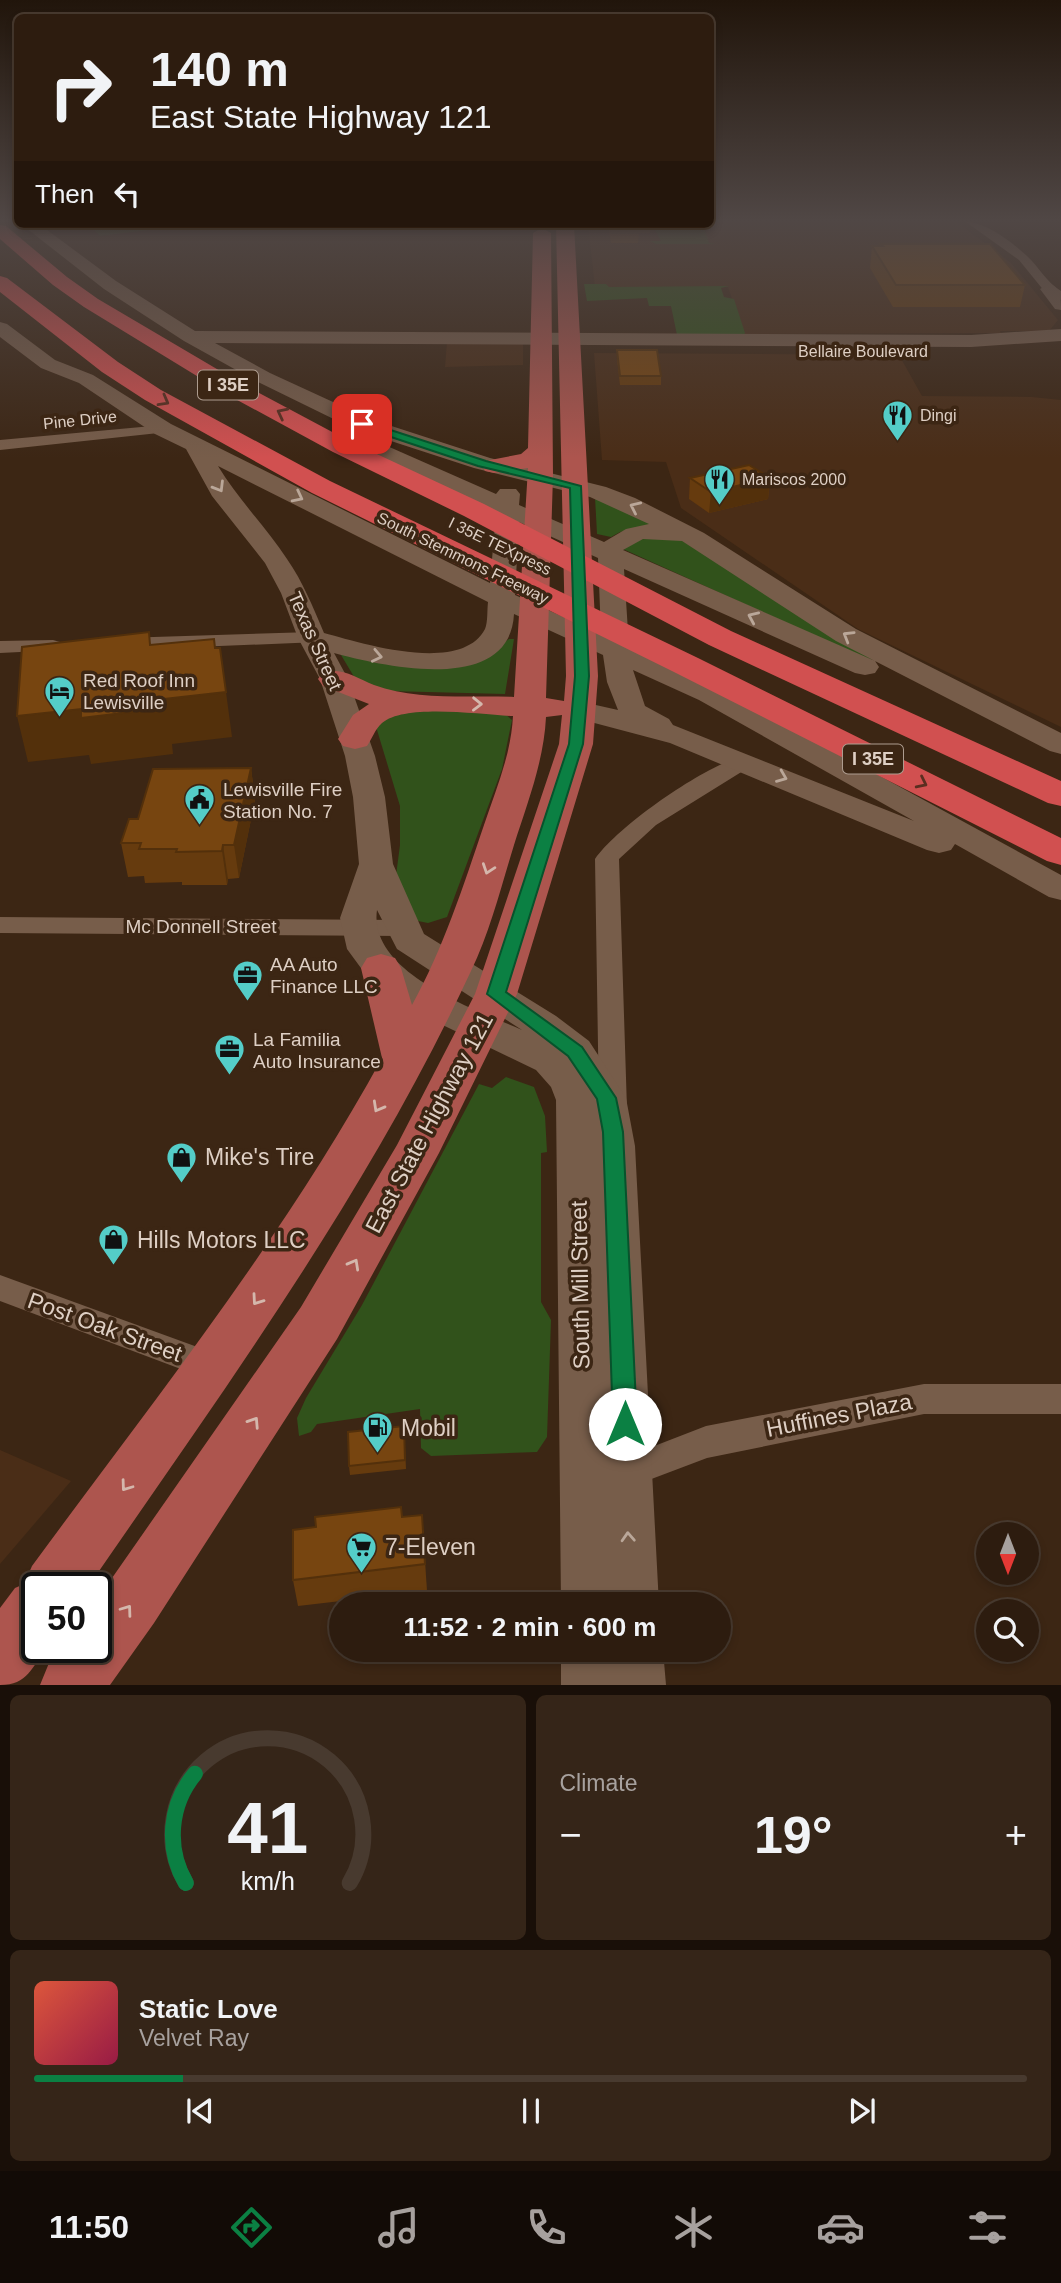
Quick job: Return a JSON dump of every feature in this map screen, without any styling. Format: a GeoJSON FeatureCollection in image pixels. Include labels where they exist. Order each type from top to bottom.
{"type":"FeatureCollection","features":[{"type":"Feature","properties":{"kind":"highway","name":"South Stemmons Freeway"},"geometry":{"type":"LineString","coordinates":[[25,301],[110,367],[153,395],[321,487],[459,541],[700,647],[1061,795]]}},
{"type":"Feature","properties":{"kind":"highway","name":"I 35E TEXpress"},"geometry":{"type":"LineString","coordinates":[[60,301],[210,399],[459,541]]}},
{"type":"Feature","properties":{"kind":"highway","name":"South Stemmons Freeway"},"geometry":{"type":"LineString","coordinates":[[90,301],[148,339],[342,447],[459,541],[700,647],[1061,853]]}},
{"type":"Feature","properties":{"kind":"highway"},"geometry":{"type":"LineString","coordinates":[[29,304],[124,360],[181,386]]}},
{"type":"Feature","properties":{"kind":"highway"},"geometry":{"type":"LineString","coordinates":[[700,647],[1061,816]]}},
{"type":"Feature","properties":{"kind":"main road"},"geometry":{"type":"LineString","coordinates":[[134,301],[191,337],[263,377],[362,424],[494,466],[506,474],[509,484],[507,553],[498,632],[488,644],[459,658],[420,662],[372,655],[312,638]]}},
{"type":"Feature","properties":{"kind":"main road","name":"East State Highway 121"},"geometry":{"type":"LineString","coordinates":[[71,1685],[134,1602],[336,1295],[416,1153],[465,999],[528,744],[540,464],[542,301]]}},
{"type":"Feature","properties":{"kind":"main road","name":"East State Highway 121"},"geometry":{"type":"LineString","coordinates":[[63,1572],[277,1271],[330,1188],[404,1058],[465,999],[576,744],[582,676],[568,301]]}},
{"type":"Feature","properties":{"kind":"main road","name":"South Stemmons Freeway"},"geometry":{"type":"LineString","coordinates":[[2,331],[48,364],[86,379],[163,429],[194,444],[459,541],[709,694],[1061,890]]}},
{"type":"Feature","properties":{"kind":"main road","name":"Bellaire Boulevard"},"geometry":{"type":"LineString","coordinates":[[191,337],[541,339],[570,344],[901,345],[999,351],[1059,337]]}},
{"type":"Feature","properties":{"kind":"main road"},"geometry":{"type":"LineString","coordinates":[[263,377],[347,436],[449,484],[1061,755]]}},
{"type":"Feature","properties":{"kind":"main road"},"geometry":{"type":"LineString","coordinates":[[540,397],[557,419],[573,421]]}},
{"type":"Feature","properties":{"kind":"main road","name":"Texas Street"},"geometry":{"type":"LineString","coordinates":[[194,444],[224,496],[276,561],[294,593],[312,638],[334,680],[355,739],[369,797],[376,864],[402,928],[410,941],[465,999]]}},
{"type":"Feature","properties":{"kind":"main road"},"geometry":{"type":"LineString","coordinates":[[494,466],[529,460],[576,486],[627,503],[695,538],[846,635],[1061,745]]}},
{"type":"Feature","properties":{"kind":"main road"},"geometry":{"type":"LineString","coordinates":[[681,737],[634,712],[623,695],[611,604],[611,548],[626,536],[648,532],[672,532],[695,538]]}},
{"type":"Feature","properties":{"kind":"main road"},"geometry":{"type":"LineString","coordinates":[[334,680],[365,693],[409,703],[530,705],[578,710],[681,737],[905,827],[1061,901]]}},
{"type":"Feature","properties":{"kind":"main road"},"geometry":{"type":"LineString","coordinates":[[355,739],[361,726],[376,710],[409,703]]}},
{"type":"Feature","properties":{"kind":"main road","name":"Texas Street"},"geometry":{"type":"LineString","coordinates":[[358,927],[359,912],[376,864]]}},
{"type":"Feature","properties":{"kind":"main road"},"geometry":{"type":"LineString","coordinates":[[358,927],[370,959],[381,968],[465,999]]}},
{"type":"Feature","properties":{"kind":"main road"},"geometry":{"type":"LineString","coordinates":[[381,968],[404,1058]]}},
{"type":"Feature","properties":{"kind":"main road","name":"South Mill Street"},"geometry":{"type":"LineString","coordinates":[[465,999],[561,1069],[595,1133],[604,1475],[590,1592]]}},
{"type":"Feature","properties":{"kind":"main road","name":"South Mill Street"},"geometry":{"type":"LineString","coordinates":[[604,1475],[629,1592]]}},
{"type":"Feature","properties":{"kind":"main road"},"geometry":{"type":"LineString","coordinates":[[0,1659],[21,1631]]}},
{"type":"Feature","properties":{"kind":"main road"},"geometry":{"type":"LineString","coordinates":[[589,1662],[590,1685]]}},
{"type":"Feature","properties":{"kind":"main road"},"geometry":{"type":"LineString","coordinates":[[636,1662],[637,1685]]}},
{"type":"Feature","properties":{"kind":"street","name":"Pine Drive"},"geometry":{"type":"LineString","coordinates":[[0,445],[163,429]]}},
{"type":"Feature","properties":{"kind":"street"},"geometry":{"type":"LineString","coordinates":[[104,645],[312,638]]}},
{"type":"Feature","properties":{"kind":"street"},"geometry":{"type":"LineString","coordinates":[[0,647],[78,646]]}},
{"type":"Feature","properties":{"kind":"street","name":"South Mill Street"},"geometry":{"type":"LineString","coordinates":[[595,1133],[613,1026],[607,859],[612,848],[636,828],[744,762]]}},
{"type":"Feature","properties":{"kind":"street","name":"Mc Donnell Street"},"geometry":{"type":"LineString","coordinates":[[0,925],[402,928]]}},
{"type":"Feature","properties":{"kind":"street","name":"Post Oak Street"},"geometry":{"type":"LineString","coordinates":[[0,1288],[126,1332],[210,1367]]}},
{"type":"Feature","properties":{"kind":"street","name":"Huffines Plaza"},"geometry":{"type":"LineString","coordinates":[[604,1475],[706,1442],[924,1399],[1061,1399]]}},
{"type":"Feature","properties":{"kind":"shaded area"},"geometry":{"type":"Polygon","coordinates":[[[733,301],[1042,301],[1058,320],[1049,331],[744,334],[733,301]]]}},
{"type":"Feature","properties":{"kind":"shaded area"},"geometry":{"type":"Polygon","coordinates":[[[447,342],[523,342],[523,365],[445,367],[447,342]]]}},
{"type":"Feature","properties":{"kind":"shaded area"},"geometry":{"type":"Polygon","coordinates":[[[594,353],[899,355],[922,396],[1032,397],[1061,400],[1061,727],[858,629],[681,508],[666,462],[602,460],[594,353]]]}},
{"type":"Feature","properties":{"kind":"shaded area"},"geometry":{"type":"Polygon","coordinates":[[[0,1450],[71,1481],[0,1564],[0,1450]]]}},
{"type":"Feature","properties":{"kind":"green space"},"geometry":{"type":"Polygon","coordinates":[[[648,301],[735,301],[745,333],[743,336],[677,335],[671,306],[649,306],[648,301]]]}},
{"type":"Feature","properties":{"kind":"green space"},"geometry":{"type":"Polygon","coordinates":[[[595,497],[654,525],[620,532],[611,537],[597,534],[595,497]]]}},
{"type":"Feature","properties":{"kind":"green space"},"geometry":{"type":"Polygon","coordinates":[[[673,535],[877,661],[860,656],[623,549],[629,541],[673,535]]]}},
{"type":"Feature","properties":{"kind":"green space"},"geometry":{"type":"Polygon","coordinates":[[[509,639],[514,639],[505,694],[388,691],[356,680],[338,650],[483,658],[509,639]]]}},
{"type":"Feature","properties":{"kind":"green space"},"geometry":{"type":"Polygon","coordinates":[[[393,709],[504,713],[512,720],[502,769],[447,917],[428,923],[413,920],[395,883],[400,845],[400,806],[374,720],[393,709]]]}},
{"type":"Feature","properties":{"kind":"green space"},"geometry":{"type":"Polygon","coordinates":[[[506,1077],[534,1087],[545,1116],[547,1152],[541,1153],[541,1302],[551,1320],[547,1437],[537,1452],[431,1456],[421,1448],[420,1409],[317,1424],[311,1432],[299,1436],[297,1418],[306,1398],[362,1305],[479,1084],[492,1088],[506,1077]]]}},
{"type":"Feature","properties":{"kind":"building"},"geometry":{"type":"Polygon","coordinates":[[[617,350],[657,350],[661,376],[620,376],[617,350]]]}},
{"type":"Feature","properties":{"kind":"building"},"geometry":{"type":"Polygon","coordinates":[[[749,465],[770,478],[711,492],[690,478],[749,465]]]}},
{"type":"Feature","properties":{"kind":"building"},"geometry":{"type":"Polygon","coordinates":[[[149,632],[150,645],[214,639],[215,648],[220,648],[226,692],[165,699],[166,708],[81,718],[81,709],[17,716],[22,647],[149,632]]]}},
{"type":"Feature","properties":{"kind":"building"},"geometry":{"type":"Polygon","coordinates":[[[251,768],[234,845],[223,845],[222,851],[176,852],[177,849],[139,849],[141,843],[121,843],[129,819],[138,819],[153,769],[251,768]]]}},
{"type":"Feature","properties":{"kind":"building","name":"Mobil"},"geometry":{"type":"Polygon","coordinates":[[[404,1426],[405,1460],[349,1466],[348,1432],[404,1426]]]}},
{"type":"Feature","properties":{"kind":"building"},"geometry":{"type":"Polygon","coordinates":[[[401,1507],[402,1517],[422,1515],[425,1564],[293,1580],[293,1530],[316,1527],[315,1517],[401,1507]]]}},
{"type":"Feature","properties":{"kind":"place","name":"Dingi"},"geometry":{"type":"Point","coordinates":[897,442]}},
{"type":"Feature","properties":{"kind":"place","name":"Mariscos 2000"},"geometry":{"type":"Point","coordinates":[719,506]}},
{"type":"Feature","properties":{"kind":"place","name":"Red Roof Inn Lewisville"},"geometry":{"type":"Point","coordinates":[60,718]}},
{"type":"Feature","properties":{"kind":"place","name":"Lewisville Fire Station No. 7"},"geometry":{"type":"Point","coordinates":[200,827]}},
{"type":"Feature","properties":{"kind":"place","name":"AA Auto Finance LLC"},"geometry":{"type":"Point","coordinates":[247,1002]}},
{"type":"Feature","properties":{"kind":"place","name":"La Familia Auto Insurance"},"geometry":{"type":"Point","coordinates":[230,1077]}},
{"type":"Feature","properties":{"kind":"place","name":"Mike's Tire"},"geometry":{"type":"Point","coordinates":[182,1184]}},
{"type":"Feature","properties":{"kind":"place","name":"Hills Motors LLC"},"geometry":{"type":"Point","coordinates":[114,1267]}},
{"type":"Feature","properties":{"kind":"place","name":"Mobil"},"geometry":{"type":"Point","coordinates":[378,1455]}},
{"type":"Feature","properties":{"kind":"place","name":"7-Eleven"},"geometry":{"type":"Point","coordinates":[362,1574]}},
{"type":"Feature","properties":{"kind":"route"},"geometry":{"type":"LineString","coordinates":[[362,424],[482,463],[576,486],[576,562],[582,676],[576,744],[496,994],[575,1051],[607,1098],[613,1132],[625,1424]]}}]}
